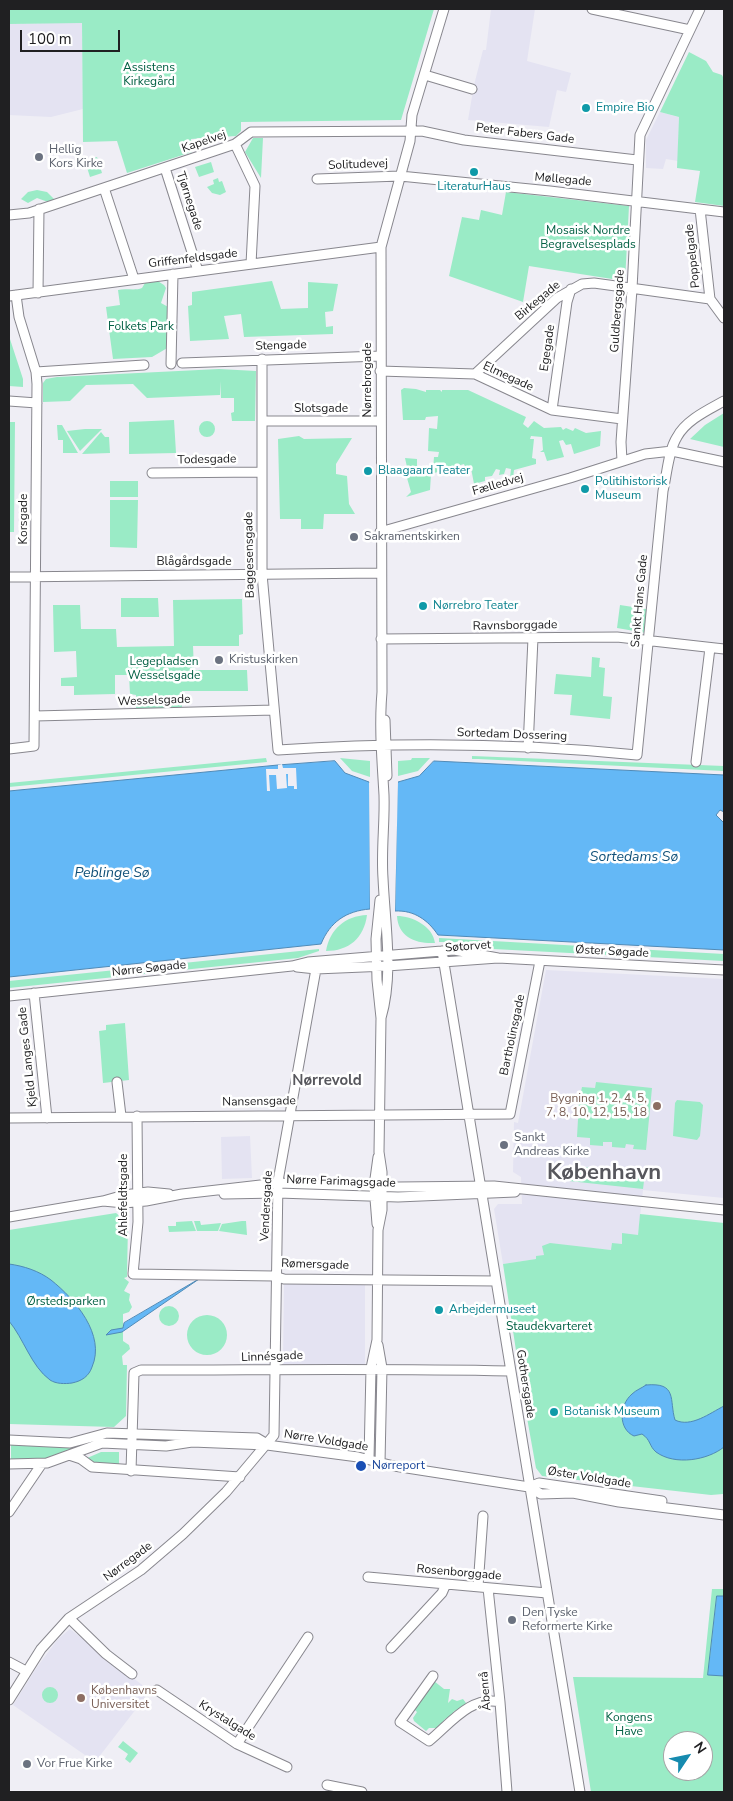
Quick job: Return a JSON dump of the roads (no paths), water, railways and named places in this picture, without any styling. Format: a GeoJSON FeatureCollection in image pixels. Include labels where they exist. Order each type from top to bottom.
{"type":"FeatureCollection","features":[{"type":"Feature","properties":{"kind":"street","name":"Nørrebrogade"},"geometry":{"type":"LineString","coordinates":[[383,875],[384,794],[387,772],[382,692],[380,572],[381,247],[400,176],[412,115],[444,9]]}},
{"type":"Feature","properties":{"kind":"street"},"geometry":{"type":"LineString","coordinates":[[592,9],[690,30]]}},
{"type":"Feature","properties":{"kind":"street","name":"Guldbergsgade"},"geometry":{"type":"LineString","coordinates":[[622,461],[622,418],[632,289],[637,200],[637,160],[640,135],[700,9]]}},
{"type":"Feature","properties":{"kind":"street"},"geometry":{"type":"LineString","coordinates":[[425,75],[472,89]]}},
{"type":"Feature","properties":{"kind":"street","name":"Peter Fabers Gade"},"geometry":{"type":"LineString","coordinates":[[410,131],[464,140],[637,160]]}},
{"type":"Feature","properties":{"kind":"street","name":"Kapelvej"},"geometry":{"type":"LineString","coordinates":[[9,215],[39,209],[235,144],[251,132],[410,131]]}},
{"type":"Feature","properties":{"kind":"street"},"geometry":{"type":"LineString","coordinates":[[235,144],[256,186],[251,264]]}},
{"type":"Feature","properties":{"kind":"street","name":"Tjørnegade"},"geometry":{"type":"LineString","coordinates":[[165,168],[198,271]]}},
{"type":"Feature","properties":{"kind":"street","name":"Solitudevej"},"geometry":{"type":"LineString","coordinates":[[317,179],[400,176]]}},
{"type":"Feature","properties":{"kind":"street","name":"Møllegade"},"geometry":{"type":"LineString","coordinates":[[400,176],[637,200],[724,212]]}},
{"type":"Feature","properties":{"kind":"street"},"geometry":{"type":"LineString","coordinates":[[104,188],[134,279]]}},
{"type":"Feature","properties":{"kind":"street"},"geometry":{"type":"LineString","coordinates":[[38,293],[39,209]]}},
{"type":"Feature","properties":{"kind":"street","name":"Poppelgade"},"geometry":{"type":"LineString","coordinates":[[700,209],[710,299]]}},
{"type":"Feature","properties":{"kind":"street","name":"Griffenfeldsgade"},"geometry":{"type":"LineString","coordinates":[[12,296],[381,247]]}},
{"type":"Feature","properties":{"kind":"street"},"geometry":{"type":"LineString","coordinates":[[171,364],[173,274]]}},
{"type":"Feature","properties":{"kind":"street","name":"Birkegade"},"geometry":{"type":"LineString","coordinates":[[475,374],[557,298],[582,284],[594,283],[710,299]]}},
{"type":"Feature","properties":{"kind":"street","name":"Egegade"},"geometry":{"type":"LineString","coordinates":[[552,410],[567,302],[571,289]]}},
{"type":"Feature","properties":{"kind":"street","name":"Korsgade"},"geometry":{"type":"LineString","coordinates":[[9,748],[34,746],[36,577],[36,372],[12,296]]}},
{"type":"Feature","properties":{"kind":"street"},"geometry":{"type":"LineString","coordinates":[[710,299],[724,318]]}},
{"type":"Feature","properties":{"kind":"street","name":"Stengade"},"geometry":{"type":"LineString","coordinates":[[182,363],[380,356]]}},
{"type":"Feature","properties":{"kind":"street","name":"Baggesensgade"},"geometry":{"type":"LineString","coordinates":[[262,359],[262,574],[278,750]]}},
{"type":"Feature","properties":{"kind":"street"},"geometry":{"type":"LineString","coordinates":[[36,372],[144,365]]}},
{"type":"Feature","properties":{"kind":"street","name":"Elmegade"},"geometry":{"type":"LineString","coordinates":[[380,371],[475,374],[552,410],[622,418]]}},
{"type":"Feature","properties":{"kind":"street"},"geometry":{"type":"LineString","coordinates":[[9,401],[37,403]]}},
{"type":"Feature","properties":{"kind":"street","name":"Sankt Hans Gade"},"geometry":{"type":"LineString","coordinates":[[637,755],[663,491],[672,451],[676,438],[681,432],[694,420],[724,401]]}},
{"type":"Feature","properties":{"kind":"street","name":"Slotsgade"},"geometry":{"type":"LineString","coordinates":[[262,421],[380,421]]}},
{"type":"Feature","properties":{"kind":"street","name":"Fælledvej"},"geometry":{"type":"LineString","coordinates":[[380,532],[644,454],[672,451],[724,462]]}},
{"type":"Feature","properties":{"kind":"street","name":"Todesgade"},"geometry":{"type":"LineString","coordinates":[[152,473],[261,472]]}},
{"type":"Feature","properties":{"kind":"street","name":"Blågårdsgade"},"geometry":{"type":"LineString","coordinates":[[9,577],[380,572]]}},
{"type":"Feature","properties":{"kind":"street","name":"Ravnsborggade"},"geometry":{"type":"LineString","coordinates":[[381,639],[617,637],[724,649]]}},
{"type":"Feature","properties":{"kind":"street"},"geometry":{"type":"LineString","coordinates":[[528,748],[533,638]]}},
{"type":"Feature","properties":{"kind":"street"},"geometry":{"type":"LineString","coordinates":[[696,762],[710,648]]}},
{"type":"Feature","properties":{"kind":"street","name":"Wesselsgade"},"geometry":{"type":"LineString","coordinates":[[35,716],[274,710]]}},
{"type":"Feature","properties":{"kind":"street","name":"Sortedam Dossering"},"geometry":{"type":"LineString","coordinates":[[278,750],[384,746],[528,748],[637,755]]}},
{"type":"Feature","properties":{"kind":"street"},"geometry":{"type":"LineString","coordinates":[[381,1018],[385,1003],[387,966],[383,875]]}},
{"type":"Feature","properties":{"kind":"street"},"geometry":{"type":"LineString","coordinates":[[380,1463],[382,1368],[377,1340],[381,1018],[377,966],[377,929],[383,875]]}},
{"type":"Feature","properties":{"kind":"street","name":"Søtorvet"},"geometry":{"type":"LineString","coordinates":[[292,966],[308,962],[442,950],[469,951],[498,958]]}},
{"type":"Feature","properties":{"kind":"street","name":"Gothersgade"},"geometry":{"type":"LineString","coordinates":[[442,950],[580,1792]]}},
{"type":"Feature","properties":{"kind":"street","name":"Søtorvet"},"geometry":{"type":"LineString","coordinates":[[292,966],[316,969],[498,958]]}},
{"type":"Feature","properties":{"kind":"street","name":"Øster Søgade"},"geometry":{"type":"LineString","coordinates":[[498,958],[724,970]]}},
{"type":"Feature","properties":{"kind":"street","name":"Bartholinsgade"},"geometry":{"type":"LineString","coordinates":[[510,1114],[540,960]]}},
{"type":"Feature","properties":{"kind":"street","name":"Nørre Søgade"},"geometry":{"type":"LineString","coordinates":[[9,996],[292,966]]}},
{"type":"Feature","properties":{"kind":"street","name":"Vendersgade"},"geometry":{"type":"LineString","coordinates":[[267,1445],[275,1433],[278,1188],[316,969]]}},
{"type":"Feature","properties":{"kind":"street","name":"Kjeld Langes Gade"},"geometry":{"type":"LineString","coordinates":[[34,993],[47,1118]]}},
{"type":"Feature","properties":{"kind":"street"},"geometry":{"type":"LineString","coordinates":[[117,1082],[122,1116]]}},
{"type":"Feature","properties":{"kind":"street","name":"Nansensgade"},"geometry":{"type":"LineString","coordinates":[[9,1118],[290,1114],[510,1114]]}},
{"type":"Feature","properties":{"kind":"street","name":"Ahlefeldtsgade"},"geometry":{"type":"LineString","coordinates":[[133,1274],[138,1222],[136,1198],[137,1116]]}},
{"type":"Feature","properties":{"kind":"street","name":"Nørre Farimagsgade"},"geometry":{"type":"LineString","coordinates":[[9,1216],[102,1201],[278,1188],[378,1191],[481,1191],[494,1186],[724,1210]]}},
{"type":"Feature","properties":{"kind":"street","name":"Rømersgade"},"geometry":{"type":"LineString","coordinates":[[133,1274],[496,1281]]}},
{"type":"Feature","properties":{"kind":"street"},"geometry":{"type":"LineString","coordinates":[[369,1459],[371,1368],[377,1340]]}},
{"type":"Feature","properties":{"kind":"street","name":"Linnésgade"},"geometry":{"type":"LineString","coordinates":[[131,1471],[134,1376],[137,1371],[382,1368],[510,1371]]}},
{"type":"Feature","properties":{"kind":"street","name":"Nørre Voldgade"},"geometry":{"type":"LineString","coordinates":[[9,1440],[70,1442],[107,1433],[257,1438],[267,1445]]}},
{"type":"Feature","properties":{"kind":"street","name":"Nørre Voldgade"},"geometry":{"type":"LineString","coordinates":[[9,1464],[40,1465],[102,1443],[166,1446],[192,1442],[267,1445],[369,1459],[380,1463],[529,1487]]}},
{"type":"Feature","properties":{"kind":"street","name":"Nørregade"},"geometry":{"type":"LineString","coordinates":[[9,1700],[26,1671],[48,1641],[69,1618],[158,1556],[208,1511],[267,1445]]}},
{"type":"Feature","properties":{"kind":"street"},"geometry":{"type":"LineString","coordinates":[[69,1455],[80,1459],[92,1467],[240,1477]]}},
{"type":"Feature","properties":{"kind":"street"},"geometry":{"type":"LineString","coordinates":[[9,1512],[40,1465]]}},
{"type":"Feature","properties":{"kind":"street","name":"Øster Voldgade"},"geometry":{"type":"LineString","coordinates":[[529,1487],[539,1483],[724,1510]]}},
{"type":"Feature","properties":{"kind":"street","name":"Øster Voldgade"},"geometry":{"type":"LineString","coordinates":[[529,1487],[542,1494],[581,1494],[619,1502],[724,1515]]}},
{"type":"Feature","properties":{"kind":"street"},"geometry":{"type":"LineString","coordinates":[[478,1587],[483,1516]]}},
{"type":"Feature","properties":{"kind":"street","name":"Rosenborggade"},"geometry":{"type":"LineString","coordinates":[[368,1577],[547,1593]]}},
{"type":"Feature","properties":{"kind":"street"},"geometry":{"type":"LineString","coordinates":[[391,1648],[442,1593],[446,1584]]}},
{"type":"Feature","properties":{"kind":"street","name":"Åbenrå"},"geometry":{"type":"LineString","coordinates":[[488,1588],[500,1702],[506,1792]]}},
{"type":"Feature","properties":{"kind":"street"},"geometry":{"type":"LineString","coordinates":[[69,1618],[106,1654],[132,1674]]}},
{"type":"Feature","properties":{"kind":"street"},"geometry":{"type":"LineString","coordinates":[[237,1744],[308,1637]]}},
{"type":"Feature","properties":{"kind":"street"},"geometry":{"type":"LineString","coordinates":[[9,1662],[26,1671]]}},
{"type":"Feature","properties":{"kind":"street"},"geometry":{"type":"LineString","coordinates":[[433,1676],[400,1722],[429,1741],[474,1703],[492,1700],[500,1702]]}},
{"type":"Feature","properties":{"kind":"street","name":"Krystalgade"},"geometry":{"type":"LineString","coordinates":[[157,1690],[237,1744],[287,1768]]}},
{"type":"Feature","properties":{"kind":"street"},"geometry":{"type":"LineString","coordinates":[[327,1786],[362,1792]]}},
{"type":"Feature","properties":{"kind":"water","name":"Peblinge Sø"},"geometry":{"type":"Polygon","coordinates":[[[335,761],[345,773],[370,784],[370,909],[353,912],[340,919],[329,930],[321,944],[9,977],[9,791],[335,761]]]}},
{"type":"Feature","properties":{"kind":"water","name":"Sortedams Sø"},"geometry":{"type":"Polygon","coordinates":[[[434,761],[724,775],[724,812],[720,810],[716,815],[724,823],[724,950],[438,935],[420,917],[408,912],[395,911],[397,785],[398,782],[419,776],[434,761]]]}},
{"type":"Feature","properties":{"kind":"water"},"geometry":{"type":"Polygon","coordinates":[[[9,1264],[31,1269],[51,1280],[70,1297],[86,1319],[92,1330],[95,1355],[91,1370],[82,1379],[66,1384],[52,1381],[43,1374],[33,1360],[9,1321],[9,1264]]]}},
{"type":"Feature","properties":{"kind":"water"},"geometry":{"type":"Polygon","coordinates":[[[199,1279],[122,1332],[106,1335],[111,1330],[123,1328],[124,1323],[199,1279]]]}},
{"type":"Feature","properties":{"kind":"water"},"geometry":{"type":"Polygon","coordinates":[[[646,1385],[663,1386],[668,1389],[672,1399],[675,1420],[681,1422],[700,1419],[724,1406],[724,1447],[717,1452],[700,1458],[691,1460],[672,1459],[656,1452],[642,1434],[634,1436],[629,1433],[625,1428],[622,1416],[625,1404],[635,1391],[646,1385]]]}},
{"type":"Feature","properties":{"kind":"water"},"geometry":{"type":"Polygon","coordinates":[[[717,1596],[724,1596],[724,1676],[708,1675],[717,1596]]]}},
{"type":"Feature","properties":{"kind":"place","name":"Empire Bio"},"geometry":{"type":"Point","coordinates":[586,108]}},
{"type":"Feature","properties":{"kind":"place","name":"Hellig Kors Kirke"},"geometry":{"type":"Point","coordinates":[39,157]}},
{"type":"Feature","properties":{"kind":"place","name":"LiteraturHaus"},"geometry":{"type":"Point","coordinates":[474,172]}},
{"type":"Feature","properties":{"kind":"place","name":"Blaagaard Teater"},"geometry":{"type":"Point","coordinates":[368,471]}},
{"type":"Feature","properties":{"kind":"place","name":"Politihistorisk Museum"},"geometry":{"type":"Point","coordinates":[585,489]}},
{"type":"Feature","properties":{"kind":"place","name":"Sakramentskirken"},"geometry":{"type":"Point","coordinates":[354,537]}},
{"type":"Feature","properties":{"kind":"place","name":"Nørrebro Teater"},"geometry":{"type":"Point","coordinates":[423,606]}},
{"type":"Feature","properties":{"kind":"place","name":"Kristuskirken"},"geometry":{"type":"Point","coordinates":[219,660]}},
{"type":"Feature","properties":{"kind":"place","name":"Bygning 1, 2, 4, 5, 7, 8, 10, 12, 15, 18"},"geometry":{"type":"Point","coordinates":[657,1106]}},
{"type":"Feature","properties":{"kind":"place","name":"Sankt Andreas Kirke"},"geometry":{"type":"Point","coordinates":[504,1145]}},
{"type":"Feature","properties":{"kind":"place","name":"Arbejdermuseet"},"geometry":{"type":"Point","coordinates":[439,1310]}},
{"type":"Feature","properties":{"kind":"place","name":"Botanisk Museum"},"geometry":{"type":"Point","coordinates":[554,1412]}},
{"type":"Feature","properties":{"kind":"place","name":"Nørreport"},"geometry":{"type":"Point","coordinates":[361,1466]}},
{"type":"Feature","properties":{"kind":"place","name":"Den Tyske Reformerte Kirke"},"geometry":{"type":"Point","coordinates":[512,1620]}},
{"type":"Feature","properties":{"kind":"place","name":"Københavns Universitet"},"geometry":{"type":"Point","coordinates":[81,1698]}},
{"type":"Feature","properties":{"kind":"place","name":"Vor Frue Kirke"},"geometry":{"type":"Point","coordinates":[27,1764]}},
{"type":"Feature","properties":{"kind":"district","name":"Nørrevold"},"geometry":{"type":"Point","coordinates":[327,1081]}},
{"type":"Feature","properties":{"kind":"district","name":"København"},"geometry":{"type":"Point","coordinates":[604,1174]}},
{"type":"Feature","properties":{"kind":"park label","name":"Assistens Kirkegård"},"geometry":{"type":"Point","coordinates":[149,75]}},
{"type":"Feature","properties":{"kind":"park label","name":"Mosaisk Nordre Begravelsesplads"},"geometry":{"type":"Point","coordinates":[588,238]}},
{"type":"Feature","properties":{"kind":"park label","name":"Folkets Park"},"geometry":{"type":"Point","coordinates":[141,327]}},
{"type":"Feature","properties":{"kind":"park label","name":"Legepladsen Wesselsgade"},"geometry":{"type":"Point","coordinates":[164,669]}},
{"type":"Feature","properties":{"kind":"park label","name":"Ørstedsparken"},"geometry":{"type":"Point","coordinates":[66,1302]}},
{"type":"Feature","properties":{"kind":"park label","name":"Staudekvarteret"},"geometry":{"type":"Point","coordinates":[549,1327]}},
{"type":"Feature","properties":{"kind":"park label","name":"Kongens Have"},"geometry":{"type":"Point","coordinates":[629,1725]}}]}
